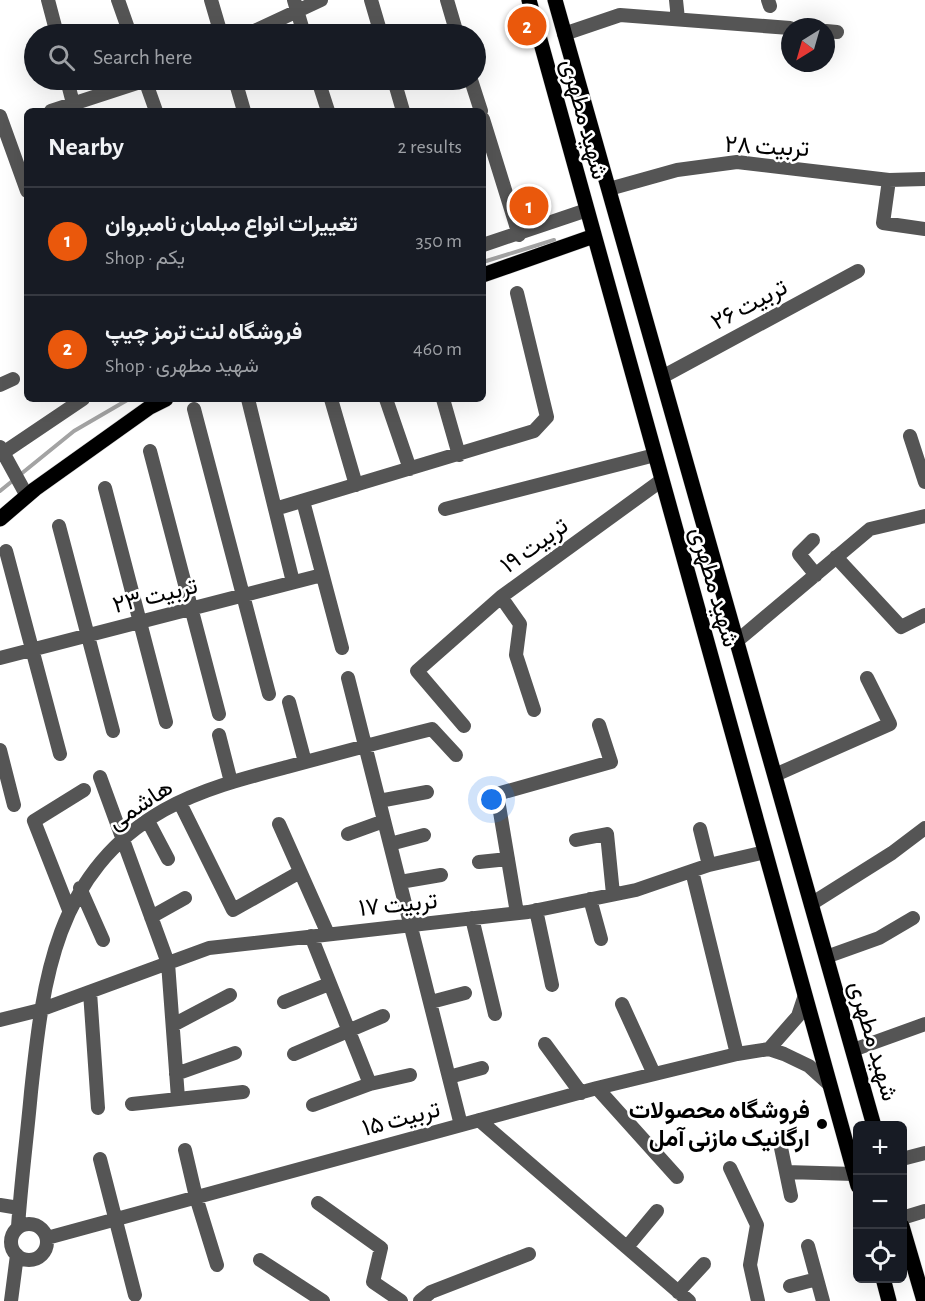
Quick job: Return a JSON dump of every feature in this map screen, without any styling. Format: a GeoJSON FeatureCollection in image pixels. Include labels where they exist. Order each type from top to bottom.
{"type":"FeatureCollection","features":[{"type":"Feature","properties":{"kind":"main road","name":"شهید مطهری"},"geometry":{"type":"LineString","coordinates":[[529,0],[855,1175]]}},
{"type":"Feature","properties":{"kind":"main road","name":"شهید مطهری"},"geometry":{"type":"LineString","coordinates":[[555,0],[873,1121]]}},
{"type":"Feature","properties":{"kind":"main road"},"geometry":{"type":"LineString","coordinates":[[486,274],[594,236]]}},
{"type":"Feature","properties":{"kind":"main road"},"geometry":{"type":"LineString","coordinates":[[0,519],[27,496],[160,402]]}},
{"type":"Feature","properties":{"kind":"main road"},"geometry":{"type":"LineString","coordinates":[[686,565],[713,557]]}},
{"type":"Feature","properties":{"kind":"main road"},"geometry":{"type":"LineString","coordinates":[[904,1229],[924,1301]]}},
{"type":"Feature","properties":{"kind":"main road"},"geometry":{"type":"LineString","coordinates":[[884,1283],[889,1301]]}},
{"type":"Feature","properties":{"kind":"street"},"geometry":{"type":"LineString","coordinates":[[48,0],[54,24]]}},
{"type":"Feature","properties":{"kind":"street"},"geometry":{"type":"LineString","coordinates":[[118,0],[126,24]]}},
{"type":"Feature","properties":{"kind":"street"},"geometry":{"type":"LineString","coordinates":[[211,0],[218,24]]}},
{"type":"Feature","properties":{"kind":"street"},"geometry":{"type":"LineString","coordinates":[[265,24],[296,6],[321,0]]}},
{"type":"Feature","properties":{"kind":"street"},"geometry":{"type":"LineString","coordinates":[[371,0],[378,24]]}},
{"type":"Feature","properties":{"kind":"street"},"geometry":{"type":"LineString","coordinates":[[447,0],[454,24]]}},
{"type":"Feature","properties":{"kind":"street"},"geometry":{"type":"LineString","coordinates":[[619,0],[620,15]]}},
{"type":"Feature","properties":{"kind":"street"},"geometry":{"type":"LineString","coordinates":[[676,0],[678,19]]}},
{"type":"Feature","properties":{"kind":"street"},"geometry":{"type":"LineString","coordinates":[[296,6],[301,24]]}},
{"type":"Feature","properties":{"kind":"street"},"geometry":{"type":"LineString","coordinates":[[564,34],[620,15],[781,27]]}},
{"type":"Feature","properties":{"kind":"street"},"geometry":{"type":"LineString","coordinates":[[70,90],[74,107],[119,90]]}},
{"type":"Feature","properties":{"kind":"street"},"geometry":{"type":"LineString","coordinates":[[238,90],[243,108]]}},
{"type":"Feature","properties":{"kind":"street"},"geometry":{"type":"LineString","coordinates":[[321,90],[327,108]]}},
{"type":"Feature","properties":{"kind":"street"},"geometry":{"type":"LineString","coordinates":[[397,90],[403,108]]}},
{"type":"Feature","properties":{"kind":"street"},"geometry":{"type":"LineString","coordinates":[[474,90],[480,108]]}},
{"type":"Feature","properties":{"kind":"street"},"geometry":{"type":"LineString","coordinates":[[0,116],[24,183]]}},
{"type":"Feature","properties":{"kind":"street"},"geometry":{"type":"LineString","coordinates":[[486,128],[519,235]]}},
{"type":"Feature","properties":{"kind":"street","name":"تربیت ۲۸"},"geometry":{"type":"LineString","coordinates":[[609,189],[677,170],[737,162],[889,180],[925,179]]}},
{"type":"Feature","properties":{"kind":"street"},"geometry":{"type":"LineString","coordinates":[[889,180],[883,223],[925,229]]}},
{"type":"Feature","properties":{"kind":"street"},"geometry":{"type":"LineString","coordinates":[[486,244],[519,235],[587,210]]}},
{"type":"Feature","properties":{"kind":"street","name":"تربیت ۲۶"},"geometry":{"type":"LineString","coordinates":[[662,377],[858,272]]}},
{"type":"Feature","properties":{"kind":"street"},"geometry":{"type":"LineString","coordinates":[[275,509],[534,431],[547,417],[517,293]]}},
{"type":"Feature","properties":{"kind":"street"},"geometry":{"type":"LineString","coordinates":[[0,385],[13,379]]}},
{"type":"Feature","properties":{"kind":"street"},"geometry":{"type":"LineString","coordinates":[[27,496],[1,452],[78,402]]}},
{"type":"Feature","properties":{"kind":"street"},"geometry":{"type":"LineString","coordinates":[[249,402],[293,582]]}},
{"type":"Feature","properties":{"kind":"street"},"geometry":{"type":"LineString","coordinates":[[332,402],[356,485]]}},
{"type":"Feature","properties":{"kind":"street"},"geometry":{"type":"LineString","coordinates":[[387,402],[410,469]]}},
{"type":"Feature","properties":{"kind":"street"},"geometry":{"type":"LineString","coordinates":[[444,402],[459,454]]}},
{"type":"Feature","properties":{"kind":"street"},"geometry":{"type":"LineString","coordinates":[[194,409],[269,694]]}},
{"type":"Feature","properties":{"kind":"street"},"geometry":{"type":"LineString","coordinates":[[910,436],[925,482]]}},
{"type":"Feature","properties":{"kind":"street"},"geometry":{"type":"LineString","coordinates":[[150,451],[219,714]]}},
{"type":"Feature","properties":{"kind":"street"},"geometry":{"type":"LineString","coordinates":[[444,509],[655,455]]}},
{"type":"Feature","properties":{"kind":"street","name":"تربیت ۱۹"},"geometry":{"type":"LineString","coordinates":[[534,710],[516,655],[520,624],[501,597],[662,480]]}},
{"type":"Feature","properties":{"kind":"street"},"geometry":{"type":"LineString","coordinates":[[105,488],[166,722]]}},
{"type":"Feature","properties":{"kind":"street"},"geometry":{"type":"LineString","coordinates":[[303,501],[342,648]]}},
{"type":"Feature","properties":{"kind":"street"},"geometry":{"type":"LineString","coordinates":[[737,641],[870,529],[925,516]]}},
{"type":"Feature","properties":{"kind":"street"},"geometry":{"type":"LineString","coordinates":[[59,526],[113,731]]}},
{"type":"Feature","properties":{"kind":"street"},"geometry":{"type":"LineString","coordinates":[[813,540],[799,554],[816,575]]}},
{"type":"Feature","properties":{"kind":"street"},"geometry":{"type":"LineString","coordinates":[[6,551],[60,754]]}},
{"type":"Feature","properties":{"kind":"street"},"geometry":{"type":"LineString","coordinates":[[836,557],[901,627],[925,615]]}},
{"type":"Feature","properties":{"kind":"street","name":"تربیت ۲۳"},"geometry":{"type":"LineString","coordinates":[[0,658],[322,575]]}},
{"type":"Feature","properties":{"kind":"street"},"geometry":{"type":"LineString","coordinates":[[464,726],[417,671],[501,597]]}},
{"type":"Feature","properties":{"kind":"street"},"geometry":{"type":"LineString","coordinates":[[348,678],[461,1125]]}},
{"type":"Feature","properties":{"kind":"street"},"geometry":{"type":"LineString","coordinates":[[775,775],[890,723],[867,678]]}},
{"type":"Feature","properties":{"kind":"street"},"geometry":{"type":"LineString","coordinates":[[289,702],[305,762]]}},
{"type":"Feature","properties":{"kind":"street"},"geometry":{"type":"LineString","coordinates":[[517,913],[497,794],[610,762],[600,724]]}},
{"type":"Feature","properties":{"kind":"street","name":"هاشمی"},"geometry":{"type":"LineString","coordinates":[[18,1227],[40,1010],[62,924],[80,888],[122,838],[180,803],[231,782],[432,729],[456,755]]}},
{"type":"Feature","properties":{"kind":"street"},"geometry":{"type":"LineString","coordinates":[[219,735],[231,782]]}},
{"type":"Feature","properties":{"kind":"street"},"geometry":{"type":"LineString","coordinates":[[0,750],[14,805]]}},
{"type":"Feature","properties":{"kind":"street"},"geometry":{"type":"LineString","coordinates":[[100,777],[168,963],[178,1098]]}},
{"type":"Feature","properties":{"kind":"street"},"geometry":{"type":"LineString","coordinates":[[69,910],[34,821],[84,790]]}},
{"type":"Feature","properties":{"kind":"street"},"geometry":{"type":"LineString","coordinates":[[379,801],[427,792]]}},
{"type":"Feature","properties":{"kind":"street"},"geometry":{"type":"LineString","coordinates":[[180,803],[233,910],[300,872]]}},
{"type":"Feature","properties":{"kind":"street"},"geometry":{"type":"LineString","coordinates":[[148,821],[168,859]]}},
{"type":"Feature","properties":{"kind":"street"},"geometry":{"type":"LineString","coordinates":[[348,834],[384,821]]}},
{"type":"Feature","properties":{"kind":"street"},"geometry":{"type":"LineString","coordinates":[[279,824],[328,934]]}},
{"type":"Feature","properties":{"kind":"street"},"geometry":{"type":"LineString","coordinates":[[811,904],[925,828]]}},
{"type":"Feature","properties":{"kind":"street"},"geometry":{"type":"LineString","coordinates":[[700,829],[709,865]]}},
{"type":"Feature","properties":{"kind":"street"},"geometry":{"type":"LineString","coordinates":[[576,840],[607,834],[613,894]]}},
{"type":"Feature","properties":{"kind":"street"},"geometry":{"type":"LineString","coordinates":[[390,844],[424,835]]}},
{"type":"Feature","properties":{"kind":"street","name":"تربیت ۱۷"},"geometry":{"type":"LineString","coordinates":[[0,1020],[40,1010],[208,948],[536,910],[613,894],[709,865],[765,852]]}},
{"type":"Feature","properties":{"kind":"street"},"geometry":{"type":"LineString","coordinates":[[479,862],[508,859]]}},
{"type":"Feature","properties":{"kind":"street"},"geometry":{"type":"LineString","coordinates":[[692,871],[737,1054]]}},
{"type":"Feature","properties":{"kind":"street"},"geometry":{"type":"LineString","coordinates":[[400,882],[441,875]]}},
{"type":"Feature","properties":{"kind":"street"},"geometry":{"type":"LineString","coordinates":[[80,888],[103,940]]}},
{"type":"Feature","properties":{"kind":"street"},"geometry":{"type":"LineString","coordinates":[[151,917],[184,898]]}},
{"type":"Feature","properties":{"kind":"street"},"geometry":{"type":"LineString","coordinates":[[590,899],[601,939]]}},
{"type":"Feature","properties":{"kind":"street"},"geometry":{"type":"LineString","coordinates":[[536,910],[552,985]]}},
{"type":"Feature","properties":{"kind":"street"},"geometry":{"type":"LineString","coordinates":[[472,918],[495,1014]]}},
{"type":"Feature","properties":{"kind":"street"},"geometry":{"type":"LineString","coordinates":[[826,957],[879,938],[913,918]]}},
{"type":"Feature","properties":{"kind":"street"},"geometry":{"type":"LineString","coordinates":[[311,936],[370,1084]]}},
{"type":"Feature","properties":{"kind":"street"},"geometry":{"type":"LineString","coordinates":[[284,1002],[329,984]]}},
{"type":"Feature","properties":{"kind":"street"},"geometry":{"type":"LineString","coordinates":[[90,992],[98,1108]]}},
{"type":"Feature","properties":{"kind":"street"},"geometry":{"type":"LineString","coordinates":[[431,1002],[465,993]]}},
{"type":"Feature","properties":{"kind":"street"},"geometry":{"type":"LineString","coordinates":[[173,1025],[230,994]]}},
{"type":"Feature","properties":{"kind":"street"},"geometry":{"type":"LineString","coordinates":[[805,995],[798,1016],[769,1049],[809,1066],[830,1085]]}},
{"type":"Feature","properties":{"kind":"street"},"geometry":{"type":"LineString","coordinates":[[622,1004],[654,1074]]}},
{"type":"Feature","properties":{"kind":"street"},"geometry":{"type":"LineString","coordinates":[[294,1054],[383,1016]]}},
{"type":"Feature","properties":{"kind":"street"},"geometry":{"type":"LineString","coordinates":[[853,1050],[925,1024]]}},
{"type":"Feature","properties":{"kind":"street"},"geometry":{"type":"LineString","coordinates":[[545,1044],[581,1093]]}},
{"type":"Feature","properties":{"kind":"street","name":"تربیت ۱۵"},"geometry":{"type":"LineString","coordinates":[[47,1238],[597,1088],[737,1054],[769,1049]]}},
{"type":"Feature","properties":{"kind":"street"},"geometry":{"type":"LineString","coordinates":[[176,1074],[235,1053]]}},
{"type":"Feature","properties":{"kind":"street"},"geometry":{"type":"LineString","coordinates":[[449,1077],[482,1068]]}},
{"type":"Feature","properties":{"kind":"street"},"geometry":{"type":"LineString","coordinates":[[312,1105],[370,1084],[410,1075]]}},
{"type":"Feature","properties":{"kind":"street"},"geometry":{"type":"LineString","coordinates":[[597,1088],[677,1177]]}},
{"type":"Feature","properties":{"kind":"street"},"geometry":{"type":"LineString","coordinates":[[132,1104],[243,1092]]}},
{"type":"Feature","properties":{"kind":"street"},"geometry":{"type":"LineString","coordinates":[[479,1120],[683,1296],[704,1264]]}},
{"type":"Feature","properties":{"kind":"street"},"geometry":{"type":"LineString","coordinates":[[780,1143],[790,1196]]}},
{"type":"Feature","properties":{"kind":"street"},"geometry":{"type":"LineString","coordinates":[[185,1150],[196,1197],[217,1264]]}},
{"type":"Feature","properties":{"kind":"street"},"geometry":{"type":"LineString","coordinates":[[907,1158],[925,1153]]}},
{"type":"Feature","properties":{"kind":"street"},"geometry":{"type":"LineString","coordinates":[[100,1159],[135,1295]]}},
{"type":"Feature","properties":{"kind":"street"},"geometry":{"type":"LineString","coordinates":[[730,1168],[758,1225],[750,1265],[758,1301]]}},
{"type":"Feature","properties":{"kind":"street"},"geometry":{"type":"LineString","coordinates":[[786,1172],[853,1180]]}},
{"type":"Feature","properties":{"kind":"street"},"geometry":{"type":"LineString","coordinates":[[318,1203],[381,1248],[374,1282],[401,1301]]}},
{"type":"Feature","properties":{"kind":"street"},"geometry":{"type":"LineString","coordinates":[[0,1205],[19,1208]]}},
{"type":"Feature","properties":{"kind":"street"},"geometry":{"type":"LineString","coordinates":[[627,1247],[657,1210]]}},
{"type":"Feature","properties":{"kind":"street"},"geometry":{"type":"LineString","coordinates":[[907,1217],[925,1211]]}},
{"type":"Feature","properties":{"kind":"street"},"geometry":{"type":"LineString","coordinates":[[10,1301],[16,1255],[12,1246],[12,1235],[18,1227],[27,1223],[36,1224],[47,1238],[47,1247],[42,1255],[34,1259],[25,1259],[16,1255]]}},
{"type":"Feature","properties":{"kind":"street"},"geometry":{"type":"LineString","coordinates":[[808,1246],[823,1301]]}},
{"type":"Feature","properties":{"kind":"street"},"geometry":{"type":"LineString","coordinates":[[420,1301],[431,1292],[529,1254]]}},
{"type":"Feature","properties":{"kind":"street"},"geometry":{"type":"LineString","coordinates":[[260,1260],[323,1301]]}},
{"type":"Feature","properties":{"kind":"street"},"geometry":{"type":"LineString","coordinates":[[790,1286],[817,1278]]}},
{"type":"Feature","properties":{"kind":"waterway"},"geometry":{"type":"LineString","coordinates":[[486,261],[554,240]]}},
{"type":"Feature","properties":{"kind":"waterway"},"geometry":{"type":"LineString","coordinates":[[0,491],[74,431],[124,402]]}},
{"type":"Feature","properties":{"kind":"place","name":"فروشگاه لنت ترمز چیپ"},"geometry":{"type":"Point","coordinates":[527,26]}},
{"type":"Feature","properties":{"kind":"place","name":"تغییرات انواع مبلمان نامبروان"},"geometry":{"type":"Point","coordinates":[529,206]}},
{"type":"Feature","properties":{"kind":"place","name":"فروشگاه محصولات ارگانیک مازنی آمل"},"geometry":{"type":"Point","coordinates":[822,1124]}}]}
